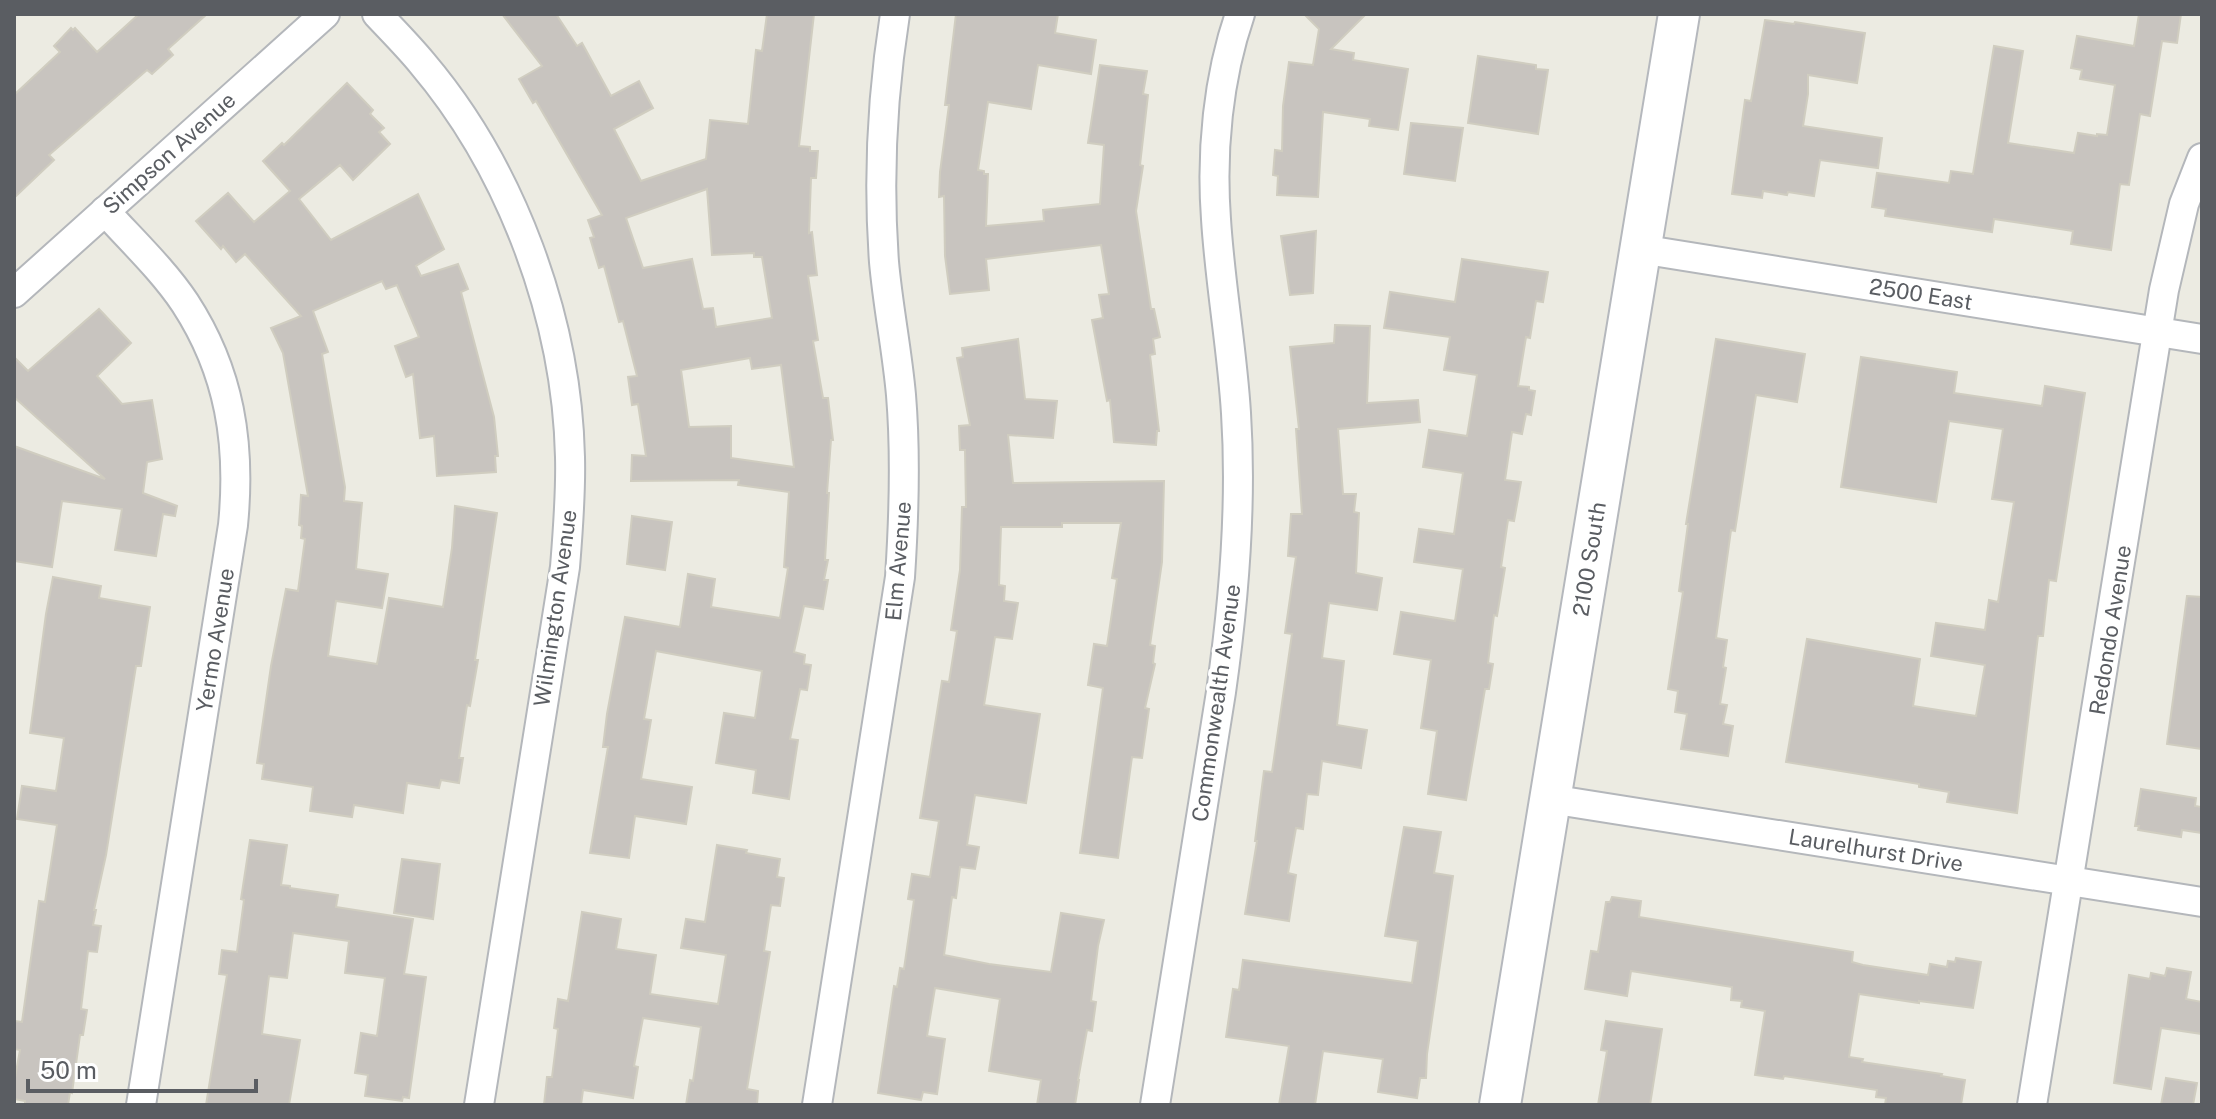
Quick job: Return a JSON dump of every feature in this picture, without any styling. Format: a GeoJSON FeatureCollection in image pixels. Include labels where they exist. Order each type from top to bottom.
{"type":"FeatureCollection","features":[{"type":"Feature","properties":{"kind":"street","name":"Simpson Avenue"},"geometry":{"type":"LineString","coordinates":[[14,293],[325,14]]}},
{"type":"Feature","properties":{"kind":"street","name":"Wilmington Avenue"},"geometry":{"type":"LineString","coordinates":[[377,14],[438,84],[501,183],[536,266],[552,325],[567,403],[571,456],[565,567],[479,1105]]}},
{"type":"Feature","properties":{"kind":"street","name":"Elm Avenue"},"geometry":{"type":"LineString","coordinates":[[817,1105],[900,577],[904,454],[901,395],[885,265],[881,172],[886,87],[895,14]]}},
{"type":"Feature","properties":{"kind":"street","name":"Commonwealth Avenue"},"geometry":{"type":"LineString","coordinates":[[1155,1105],[1229,637],[1234,574],[1236,418],[1233,359],[1216,217],[1215,171],[1217,125],[1240,14]]}},
{"type":"Feature","properties":{"kind":"street","name":"2100 South"},"geometry":{"type":"LineString","coordinates":[[1500,1105],[1679,14]]}},
{"type":"Feature","properties":{"kind":"street","name":"Redondo Avenue"},"geometry":{"type":"LineString","coordinates":[[2032,1105],[2173,247],[2184,204],[2202,158]]}},
{"type":"Feature","properties":{"kind":"street","name":"Yermo Avenue"},"geometry":{"type":"LineString","coordinates":[[105,211],[177,293],[201,330],[226,392],[236,455],[237,489],[233,525],[141,1105]]}},
{"type":"Feature","properties":{"kind":"street","name":"2500 East"},"geometry":{"type":"LineString","coordinates":[[1640,249],[2202,339]]}},
{"type":"Feature","properties":{"kind":"street","name":"Laurelhurst Drive"},"geometry":{"type":"LineString","coordinates":[[1550,799],[2202,902]]}},
{"type":"Feature","properties":{"kind":"building"},"geometry":{"type":"Polygon","coordinates":[[[139,14],[207,14],[168,49],[173,55],[152,74],[147,70],[49,155],[54,160],[14,198],[14,95],[60,52],[54,46],[71,28],[75,28],[97,52],[139,14]]]}},
{"type":"Feature","properties":{"kind":"building"},"geometry":{"type":"Polygon","coordinates":[[[502,14],[556,14],[577,46],[582,43],[611,96],[639,81],[653,108],[614,129],[641,181],[706,159],[710,120],[748,124],[756,50],[762,51],[767,14],[814,14],[799,146],[818,151],[816,178],[811,178],[809,233],[812,232],[817,275],[808,276],[818,340],[813,341],[823,398],[828,398],[833,440],[827,493],[825,560],[828,560],[824,580],[828,580],[823,609],[804,606],[794,652],[805,655],[804,664],[811,665],[807,690],[800,689],[790,739],[798,740],[789,799],[753,793],[756,770],[716,763],[724,713],[755,718],[762,671],[656,651],[644,719],[651,720],[641,779],[692,787],[686,824],[635,816],[629,858],[590,853],[608,747],[603,747],[607,714],[625,617],[680,627],[688,574],[715,579],[711,607],[780,618],[788,568],[784,567],[789,492],[738,485],[739,480],[631,481],[632,455],[646,456],[638,404],[632,405],[628,377],[637,376],[623,321],[619,322],[604,266],[599,268],[590,238],[594,237],[588,220],[602,215],[536,101],[533,103],[519,79],[542,66],[502,14]],[[707,189],[626,218],[643,268],[692,259],[703,309],[713,308],[716,327],[772,318],[762,257],[754,257],[754,253],[712,255],[707,189]],[[750,358],[681,370],[689,427],[731,426],[731,458],[794,467],[781,365],[752,369],[750,358]]]}},
{"type":"Feature","properties":{"kind":"building"},"geometry":{"type":"Polygon","coordinates":[[[956,14],[1058,14],[1055,33],[1096,40],[1091,74],[1038,65],[1031,109],[988,102],[978,170],[988,174],[986,226],[1044,221],[1043,210],[1100,204],[1104,145],[1088,143],[1100,65],[1147,71],[1143,94],[1148,95],[1140,165],[1143,166],[1136,211],[1151,309],[1154,309],[1160,337],[1153,339],[1155,354],[1150,355],[1159,431],[1156,445],[1114,442],[1110,400],[1107,401],[1092,320],[1103,318],[1099,295],[1109,294],[1101,245],[986,259],[989,290],[950,294],[945,256],[944,196],[939,197],[949,105],[945,105],[956,14]]]}},
{"type":"Feature","properties":{"kind":"building"},"geometry":{"type":"Polygon","coordinates":[[[1304,14],[1366,14],[1331,49],[1354,53],[1353,60],[1408,69],[1398,130],[1369,126],[1370,119],[1323,112],[1318,197],[1277,195],[1278,176],[1273,175],[1275,150],[1282,151],[1283,106],[1289,62],[1313,65],[1319,29],[1304,14]]]}},
{"type":"Feature","properties":{"kind":"building"},"geometry":{"type":"Polygon","coordinates":[[[2139,14],[2181,14],[2177,43],[2162,41],[2150,116],[2140,114],[2129,185],[2120,184],[2111,250],[2071,244],[2073,231],[1994,219],[1992,232],[1885,216],[1886,209],[1872,207],[1877,173],[1949,183],[1951,171],[1973,174],[1994,46],[2023,51],[2008,143],[2074,153],[2078,133],[2107,135],[2115,85],[2080,79],[2082,70],[2071,68],[2077,36],[2134,46],[2139,14]]]}},
{"type":"Feature","properties":{"kind":"building"},"geometry":{"type":"Polygon","coordinates":[[[1765,20],[1865,33],[1857,83],[1808,75],[1803,126],[1882,138],[1878,168],[1820,160],[1814,196],[1763,191],[1762,198],[1732,194],[1745,100],[1751,101],[1765,20]]]}},
{"type":"Feature","properties":{"kind":"building"},"geometry":{"type":"Polygon","coordinates":[[[1478,56],[1536,65],[1536,69],[1548,70],[1538,134],[1468,123],[1478,56]]]}},
{"type":"Feature","properties":{"kind":"building"},"geometry":{"type":"Polygon","coordinates":[[[347,83],[373,110],[370,114],[384,128],[379,132],[390,144],[353,180],[340,165],[299,199],[331,240],[418,194],[444,249],[416,266],[421,276],[458,264],[468,289],[461,292],[494,417],[498,456],[495,456],[496,472],[437,476],[434,436],[420,438],[413,374],[406,377],[395,346],[419,337],[397,285],[386,289],[382,281],[313,311],[328,352],[322,354],[345,487],[344,501],[362,503],[356,569],[388,574],[382,608],[336,601],[328,656],[377,664],[389,598],[443,607],[455,506],[497,513],[475,660],[478,660],[459,758],[463,758],[459,783],[441,780],[439,788],[407,783],[403,813],[354,805],[352,817],[310,811],[313,787],[262,779],[264,764],[257,763],[286,589],[298,591],[305,539],[301,538],[302,526],[299,525],[301,495],[308,496],[283,353],[271,328],[301,316],[245,254],[236,262],[196,221],[228,193],[254,222],[290,191],[263,161],[282,143],[284,145],[347,83]]]}},
{"type":"Feature","properties":{"kind":"building"},"geometry":{"type":"Polygon","coordinates":[[[1411,123],[1463,128],[1455,181],[1404,174],[1411,123]]]}},
{"type":"Feature","properties":{"kind":"building"},"geometry":{"type":"Polygon","coordinates":[[[1316,231],[1313,293],[1290,295],[1281,236],[1316,231]]]}},
{"type":"Feature","properties":{"kind":"building"},"geometry":{"type":"Polygon","coordinates":[[[1462,259],[1548,272],[1543,302],[1536,301],[1530,338],[1526,337],[1518,386],[1535,391],[1531,415],[1526,414],[1522,434],[1512,432],[1505,480],[1521,482],[1514,521],[1508,520],[1501,567],[1505,568],[1497,616],[1494,615],[1488,663],[1493,664],[1489,689],[1485,689],[1466,800],[1428,794],[1437,731],[1421,728],[1431,660],[1394,654],[1401,612],[1455,621],[1463,569],[1414,562],[1419,529],[1454,534],[1463,473],[1423,467],[1429,430],[1467,436],[1477,375],[1444,370],[1450,337],[1384,328],[1390,292],[1455,302],[1462,259]]]}},
{"type":"Feature","properties":{"kind":"building"},"geometry":{"type":"Polygon","coordinates":[[[99,309],[131,343],[97,376],[122,404],[152,400],[162,459],[147,462],[143,493],[177,506],[175,516],[163,514],[156,556],[115,550],[122,509],[62,501],[52,567],[14,561],[14,446],[105,479],[14,397],[14,357],[28,371],[99,309]]]}},
{"type":"Feature","properties":{"kind":"building"},"geometry":{"type":"Polygon","coordinates":[[[1335,325],[1370,326],[1367,403],[1418,400],[1420,422],[1338,429],[1343,494],[1356,494],[1354,512],[1359,513],[1356,573],[1382,578],[1377,610],[1329,603],[1322,658],[1344,661],[1337,725],[1367,730],[1361,768],[1322,761],[1318,795],[1307,794],[1303,829],[1296,828],[1288,873],[1296,875],[1289,921],[1245,914],[1264,771],[1272,772],[1292,634],[1285,633],[1296,557],[1288,556],[1291,514],[1302,514],[1296,429],[1299,429],[1290,347],[1334,343],[1335,325]]]}},
{"type":"Feature","properties":{"kind":"building"},"geometry":{"type":"Polygon","coordinates":[[[1018,339],[1025,399],[1057,401],[1053,438],[1008,435],[1013,483],[1164,481],[1162,562],[1150,645],[1155,646],[1155,664],[1145,708],[1149,709],[1142,758],[1132,757],[1118,858],[1080,853],[1103,688],[1088,685],[1094,644],[1107,646],[1117,579],[1112,578],[1121,523],[1001,527],[999,585],[1005,586],[1004,601],[1018,603],[1012,639],[995,637],[984,705],[1040,714],[1026,803],[975,795],[967,845],[979,847],[975,869],[960,867],[956,898],[952,897],[944,955],[1051,972],[1061,913],[1104,920],[1091,1001],[1096,1002],[1092,1031],[1087,1030],[1075,1105],[1037,1105],[1041,1080],[989,1071],[1000,999],[935,988],[927,1036],[945,1039],[937,1094],[923,1092],[921,1100],[878,1093],[894,986],[897,987],[900,968],[904,969],[914,900],[908,899],[912,874],[930,877],[939,821],[920,818],[942,681],[949,682],[957,631],[951,630],[960,570],[962,507],[966,507],[965,450],[960,450],[959,426],[970,425],[957,358],[963,357],[962,348],[1018,339]]]}},
{"type":"Feature","properties":{"kind":"building"},"geometry":{"type":"Polygon","coordinates":[[[1716,339],[1805,354],[1797,402],[1756,395],[1735,531],[1731,530],[1716,638],[1727,640],[1720,704],[1727,705],[1723,724],[1733,726],[1728,756],[1681,749],[1687,714],[1675,712],[1678,691],[1668,689],[1683,592],[1679,591],[1686,524],[1716,339]]]}},
{"type":"Feature","properties":{"kind":"building"},"geometry":{"type":"Polygon","coordinates":[[[1861,357],[1957,372],[1954,393],[2042,406],[2045,386],[2085,393],[2056,581],[2049,580],[2043,636],[2038,636],[2017,813],[1947,802],[1949,792],[1919,787],[1919,784],[1786,762],[1807,639],[1920,659],[1913,706],[1976,716],[1985,665],[1931,656],[1936,623],[1985,630],[1989,600],[1998,602],[2014,502],[1992,499],[2003,429],[1949,421],[1936,502],[1841,487],[1861,357]]]}},
{"type":"Feature","properties":{"kind":"building"},"geometry":{"type":"Polygon","coordinates":[[[632,516],[672,522],[665,570],[627,564],[632,516]]]}},
{"type":"Feature","properties":{"kind":"building"},"geometry":{"type":"Polygon","coordinates":[[[53,577],[101,586],[99,598],[150,607],[141,666],[136,666],[106,855],[94,910],[93,925],[101,926],[97,952],[88,951],[81,1009],[87,1010],[83,1035],[80,1035],[72,1093],[68,1105],[25,1105],[25,1101],[14,1099],[20,1050],[14,1049],[14,1021],[22,1022],[39,901],[45,902],[57,825],[17,819],[22,786],[56,791],[64,738],[30,733],[53,577]]]}},
{"type":"Feature","properties":{"kind":"building"},"geometry":{"type":"Polygon","coordinates":[[[2187,596],[2202,597],[2202,749],[2167,744],[2187,596]]]}},
{"type":"Feature","properties":{"kind":"building"},"geometry":{"type":"Polygon","coordinates":[[[2141,789],[2196,798],[2195,806],[2202,807],[2202,833],[2182,830],[2181,837],[2138,830],[2139,826],[2135,826],[2141,789]]]}},
{"type":"Feature","properties":{"kind":"building"},"geometry":{"type":"Polygon","coordinates":[[[1404,827],[1441,832],[1434,873],[1453,876],[1426,1078],[1420,1078],[1417,1098],[1378,1092],[1383,1059],[1323,1051],[1315,1105],[1279,1105],[1289,1046],[1226,1037],[1233,989],[1239,990],[1243,960],[1412,983],[1418,941],[1385,936],[1404,827]]]}},
{"type":"Feature","properties":{"kind":"building"},"geometry":{"type":"Polygon","coordinates":[[[250,840],[287,845],[281,885],[338,895],[336,907],[413,919],[404,974],[426,977],[409,1098],[403,1097],[402,1101],[365,1096],[368,1075],[355,1073],[361,1033],[377,1036],[385,978],[345,973],[349,941],[293,933],[287,978],[269,976],[262,1034],[300,1040],[289,1105],[206,1105],[227,975],[219,974],[222,950],[237,952],[250,840]]]}},
{"type":"Feature","properties":{"kind":"building"},"geometry":{"type":"Polygon","coordinates":[[[717,845],[780,859],[777,877],[784,878],[780,906],[771,905],[764,951],[770,952],[747,1089],[758,1091],[757,1105],[686,1105],[701,1027],[643,1018],[634,1066],[638,1067],[633,1098],[583,1090],[581,1105],[544,1105],[547,1077],[552,1077],[558,999],[568,1001],[582,912],[621,919],[616,949],[656,955],[650,994],[718,1004],[726,955],[681,948],[686,919],[705,922],[717,845]]]}},
{"type":"Feature","properties":{"kind":"building"},"geometry":{"type":"Polygon","coordinates":[[[402,859],[440,864],[433,919],[394,913],[402,859]]]}},
{"type":"Feature","properties":{"kind":"building"},"geometry":{"type":"Polygon","coordinates":[[[1612,897],[1641,901],[1639,917],[1853,952],[1852,962],[1863,965],[1928,975],[1930,964],[1947,967],[1948,961],[1955,962],[1956,958],[1981,962],[1973,1008],[1859,994],[1849,1057],[1965,1080],[1961,1105],[1885,1105],[1886,1098],[1876,1097],[1877,1090],[1784,1076],[1783,1079],[1755,1075],[1765,1011],[1741,1007],[1742,1001],[1731,1000],[1732,987],[1631,971],[1627,996],[1585,989],[1591,951],[1598,952],[1606,902],[1610,902],[1612,897]]]}},
{"type":"Feature","properties":{"kind":"building"},"geometry":{"type":"Polygon","coordinates":[[[2167,968],[2191,972],[2186,999],[2202,1002],[2202,1034],[2161,1028],[2151,1089],[2114,1083],[2129,975],[2150,979],[2151,973],[2165,976],[2167,968]]]}},
{"type":"Feature","properties":{"kind":"building"},"geometry":{"type":"Polygon","coordinates":[[[1606,1021],[1662,1029],[1650,1105],[1598,1105],[1607,1051],[1601,1050],[1606,1021]]]}},
{"type":"Feature","properties":{"kind":"building"},"geometry":{"type":"Polygon","coordinates":[[[2166,1078],[2197,1083],[2193,1105],[2161,1105],[2166,1078]]]}}]}
